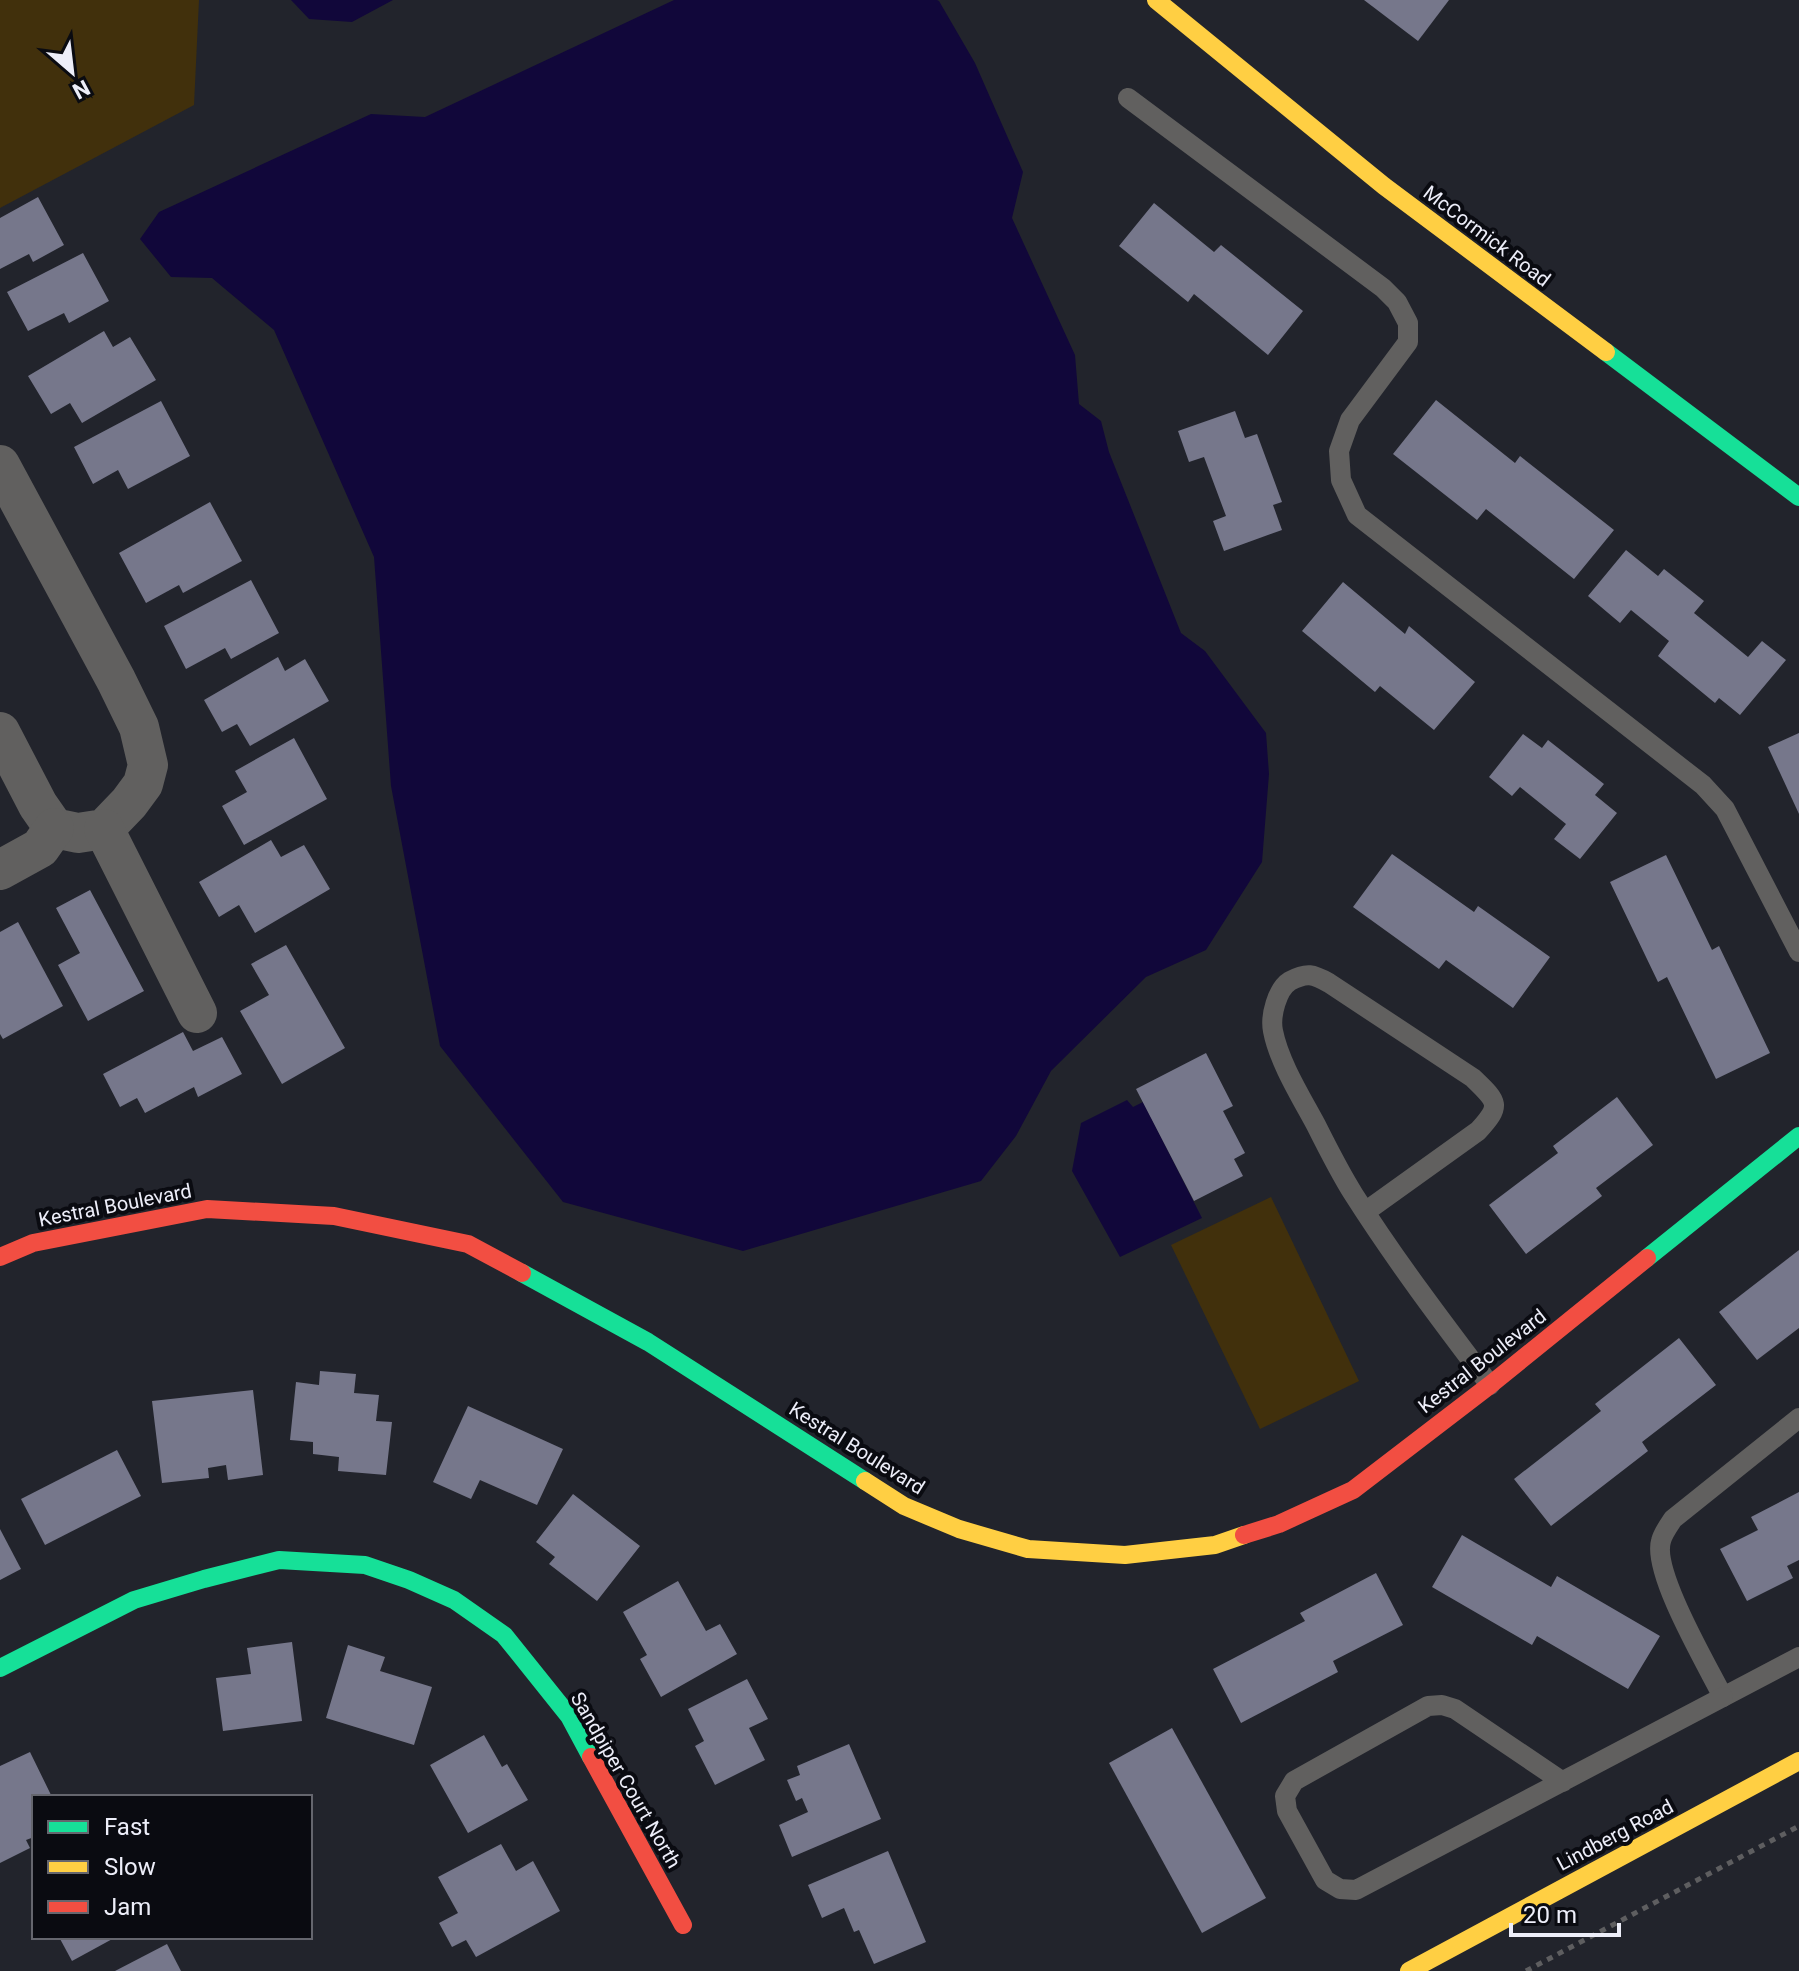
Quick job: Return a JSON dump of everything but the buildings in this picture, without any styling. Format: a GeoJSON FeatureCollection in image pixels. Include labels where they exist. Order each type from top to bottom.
{"type":"FeatureCollection","features":[{"type":"Feature","properties":{"kind":"street","name":"McCormick Road"},"geometry":{"type":"LineString","coordinates":[[1156,0],[1384,186],[1799,497]]}},
{"type":"Feature","properties":{"kind":"street"},"geometry":{"type":"LineString","coordinates":[[0,732],[38,805],[54,828],[78,833],[104,829],[143,784],[148,765],[139,727],[116,680],[3,480]]}},
{"type":"Feature","properties":{"kind":"street"},"geometry":{"type":"LineString","coordinates":[[0,870],[40,848],[54,828]]}},
{"type":"Feature","properties":{"kind":"street"},"geometry":{"type":"LineString","coordinates":[[104,829],[197,1013]]}},
{"type":"Feature","properties":{"kind":"street","name":"Kestral Boulevard"},"geometry":{"type":"LineString","coordinates":[[0,1257],[33,1243],[207,1209],[334,1216],[468,1244],[648,1342],[904,1506],[959,1529],[1028,1549],[1125,1555],[1215,1545],[1279,1524],[1353,1490],[1490,1385],[1799,1136]]}},
{"type":"Feature","properties":{"kind":"street","name":"Sandpiper Court North"},"geometry":{"type":"LineString","coordinates":[[0,1668],[134,1600],[279,1560],[365,1565],[409,1580],[454,1600],[504,1635],[569,1716],[683,1925]]}},
{"type":"Feature","properties":{"kind":"street","name":"Lindberg Road"},"geometry":{"type":"LineString","coordinates":[[1409,1971],[1799,1761]]}},
{"type":"Feature","properties":{"kind":"lane"},"geometry":{"type":"LineString","coordinates":[[1128,98],[1383,288],[1397,302],[1408,323],[1408,342],[1350,420],[1339,451],[1341,480],[1357,515],[1703,785],[1725,809],[1799,952]]}},
{"type":"Feature","properties":{"kind":"lane"},"geometry":{"type":"LineString","coordinates":[[1365,1212],[1478,1131],[1493,1114],[1495,1107],[1491,1097],[1473,1078],[1329,983],[1314,975],[1303,975],[1286,984],[1276,1002],[1272,1027],[1278,1048],[1300,1096],[1353,1193],[1365,1212],[1419,1292],[1490,1385]]}},
{"type":"Feature","properties":{"kind":"lane"},"geometry":{"type":"LineString","coordinates":[[1723,1697],[1666,1582],[1660,1561],[1661,1540],[1673,1519],[1799,1418]]}},
{"type":"Feature","properties":{"kind":"lane"},"geometry":{"type":"LineString","coordinates":[[1563,1782],[1455,1709],[1442,1705],[1428,1706],[1294,1781],[1285,1796],[1287,1811],[1325,1880],[1340,1889],[1356,1890],[1563,1782],[1799,1657]]}},
{"type":"Feature","properties":{"kind":"path"},"geometry":{"type":"LineString","coordinates":[[1526,1971],[1799,1826]]}},
{"type":"Feature","properties":{"kind":"shaded area"},"geometry":{"type":"Polygon","coordinates":[[[0,0],[199,0],[194,105],[0,208],[0,0]]]}},
{"type":"Feature","properties":{"kind":"shaded area"},"geometry":{"type":"Polygon","coordinates":[[[291,0],[393,0],[352,22],[309,19],[291,0]]]}},
{"type":"Feature","properties":{"kind":"shaded area"},"geometry":{"type":"Polygon","coordinates":[[[674,0],[939,1],[975,63],[1023,172],[1012,218],[1075,355],[1079,404],[1101,421],[1109,452],[1181,633],[1205,651],[1266,733],[1269,774],[1262,862],[1206,950],[1146,977],[1051,1071],[1016,1136],[981,1181],[743,1251],[563,1202],[440,1046],[391,786],[374,557],[274,330],[212,278],[171,277],[140,239],[159,212],[371,114],[425,117],[674,0]]]}},
{"type":"Feature","properties":{"kind":"shaded area"},"geometry":{"type":"Polygon","coordinates":[[[1127,1100],[1133,1107],[1143,1102],[1202,1218],[1120,1257],[1072,1171],[1081,1123],[1127,1100]]]}},
{"type":"Feature","properties":{"kind":"shaded area"},"geometry":{"type":"Polygon","coordinates":[[[1271,1197],[1359,1381],[1260,1429],[1171,1245],[1271,1197]]]}},
{"type":"Feature","properties":{"kind":"traffic: fast"},"geometry":{"type":"LineString","coordinates":[[1606,352],[1799,497]]}},
{"type":"Feature","properties":{"kind":"traffic: fast"},"geometry":{"type":"LineString","coordinates":[[1647,1258],[1799,1136]]}},
{"type":"Feature","properties":{"kind":"traffic: fast"},"geometry":{"type":"LineString","coordinates":[[522,1273],[648,1342],[865,1481]]}},
{"type":"Feature","properties":{"kind":"traffic: fast"},"geometry":{"type":"LineString","coordinates":[[0,1668],[134,1600],[204,1579],[279,1560],[365,1565],[454,1600],[504,1635],[569,1716],[591,1757]]}},
{"type":"Feature","properties":{"kind":"traffic: slow"},"geometry":{"type":"LineString","coordinates":[[1156,0],[1384,186],[1606,352]]}},
{"type":"Feature","properties":{"kind":"traffic: slow"},"geometry":{"type":"LineString","coordinates":[[865,1481],[904,1506],[959,1529],[1028,1549],[1125,1555],[1215,1545],[1244,1535]]}},
{"type":"Feature","properties":{"kind":"traffic: slow"},"geometry":{"type":"LineString","coordinates":[[1409,1971],[1799,1761]]}},
{"type":"Feature","properties":{"kind":"traffic: jam"},"geometry":{"type":"LineString","coordinates":[[0,1257],[33,1243],[207,1209],[334,1216],[468,1244],[522,1273]]}},
{"type":"Feature","properties":{"kind":"traffic: jam"},"geometry":{"type":"LineString","coordinates":[[1244,1535],[1279,1524],[1353,1490],[1490,1385],[1647,1258]]}},
{"type":"Feature","properties":{"kind":"traffic: jam"},"geometry":{"type":"LineString","coordinates":[[591,1757],[683,1925]]}}]}
